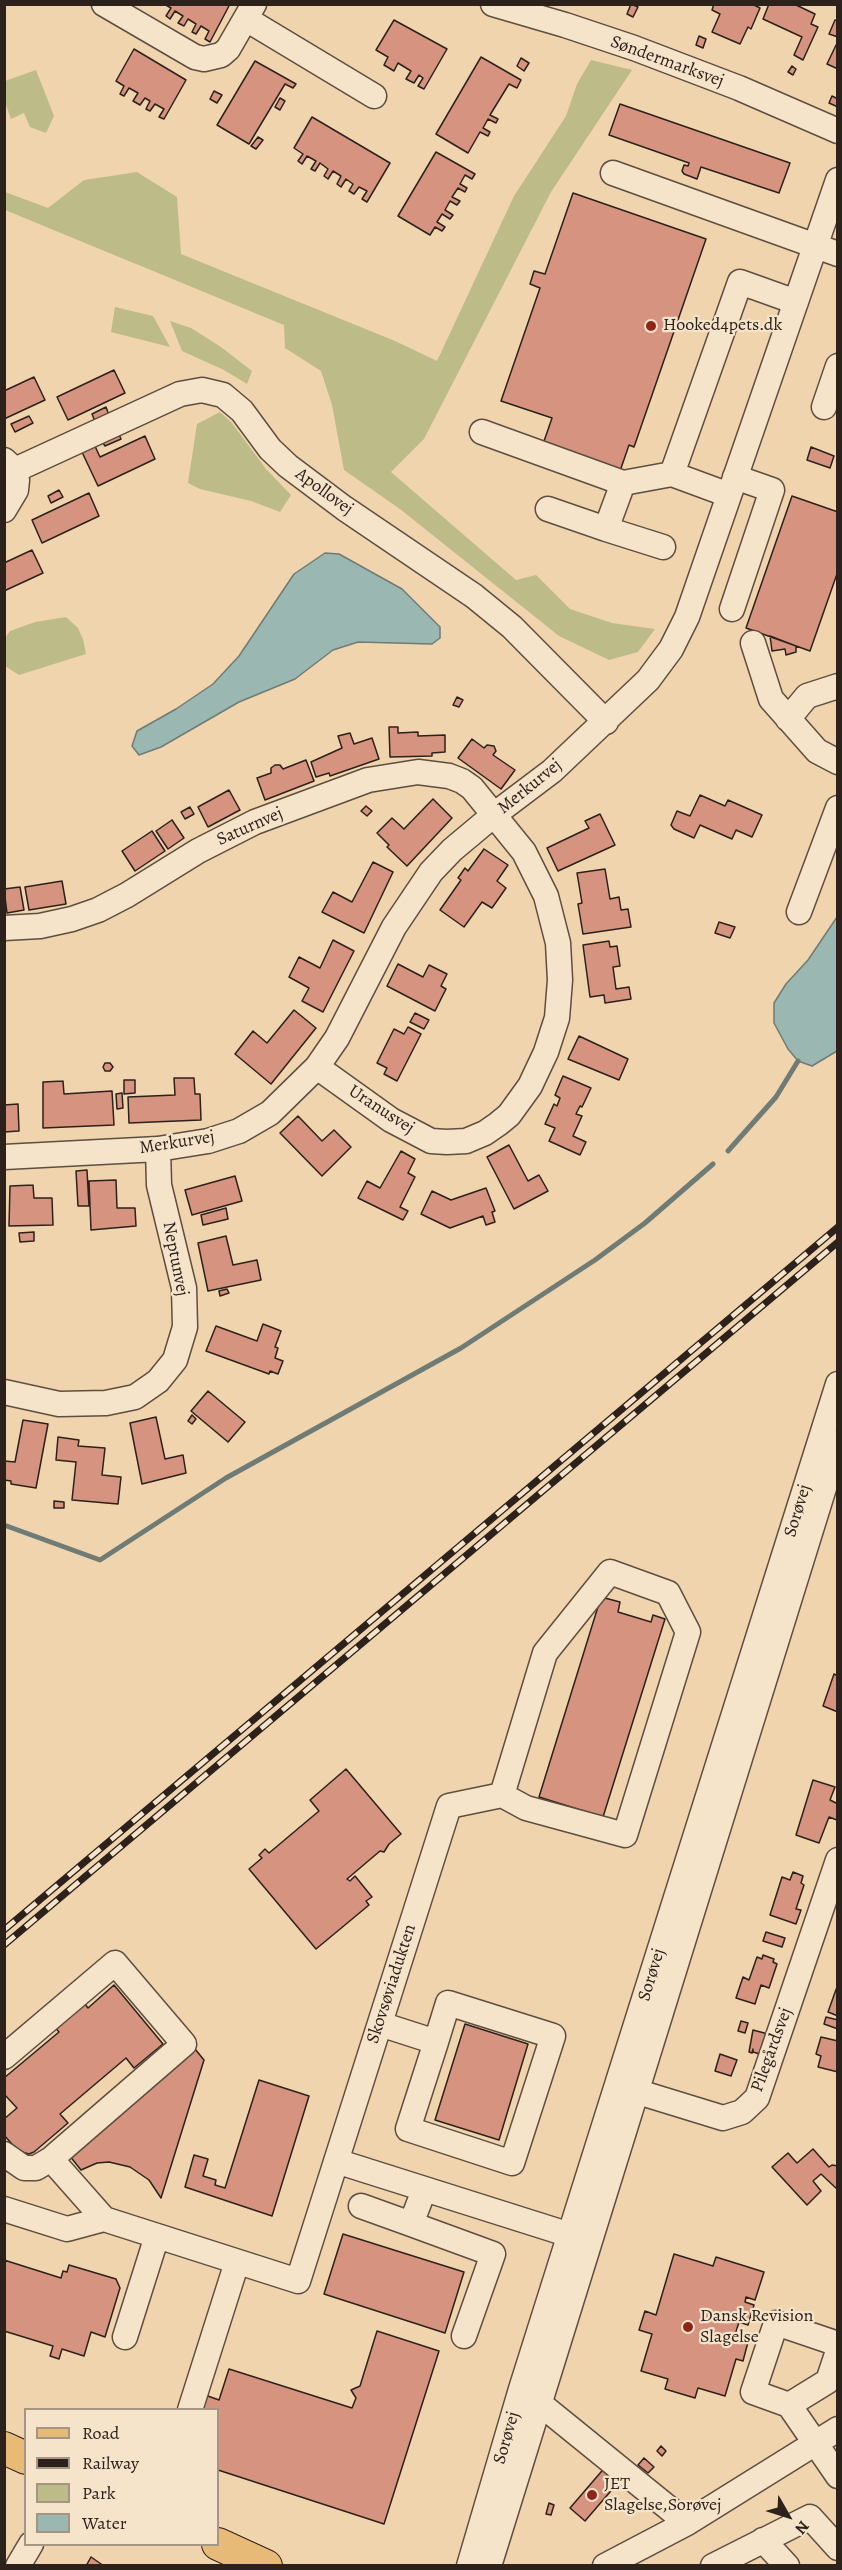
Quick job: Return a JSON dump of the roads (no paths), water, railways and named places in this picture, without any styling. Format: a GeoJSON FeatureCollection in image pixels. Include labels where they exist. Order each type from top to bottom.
{"type":"FeatureCollection","features":[{"type":"Feature","properties":{"kind":"main road"},"geometry":{"type":"LineString","coordinates":[[4,2448],[24,2457]]}},
{"type":"Feature","properties":{"kind":"main road"},"geometry":{"type":"LineString","coordinates":[[219,2544],[266,2565]]}},
{"type":"Feature","properties":{"kind":"street"},"geometry":{"type":"LineString","coordinates":[[104,4],[195,57],[204,59],[221,55],[228,49],[250,12],[374,96]]}},
{"type":"Feature","properties":{"kind":"street","name":"Søndermarksvej"},"geometry":{"type":"LineString","coordinates":[[493,4],[634,48],[739,88],[837,131]]}},
{"type":"Feature","properties":{"kind":"street"},"geometry":{"type":"LineString","coordinates":[[613,173],[837,254]]}},
{"type":"Feature","properties":{"kind":"street","name":"Merkurvej"},"geometry":{"type":"LineString","coordinates":[[4,1157],[158,1149],[208,1141],[239,1131],[270,1113],[317,1067],[337,1038],[412,898],[452,850],[552,771],[648,680],[671,649],[687,617],[837,180]]}},
{"type":"Feature","properties":{"kind":"street"},"geometry":{"type":"LineString","coordinates":[[672,474],[740,282],[796,302]]}},
{"type":"Feature","properties":{"kind":"street"},"geometry":{"type":"LineString","coordinates":[[824,407],[837,366]]}},
{"type":"Feature","properties":{"kind":"street","name":"Apollovej"},"geometry":{"type":"LineString","coordinates":[[4,510],[16,490],[10,465],[180,394],[202,390],[223,395],[242,411],[270,448],[288,466],[474,596],[512,627],[606,722]]}},
{"type":"Feature","properties":{"kind":"street"},"geometry":{"type":"LineString","coordinates":[[482,432],[623,483],[672,474],[732,486],[772,490],[732,609]]}},
{"type":"Feature","properties":{"kind":"street"},"geometry":{"type":"LineString","coordinates":[[606,529],[623,483]]}},
{"type":"Feature","properties":{"kind":"street"},"geometry":{"type":"LineString","coordinates":[[548,509],[663,547]]}},
{"type":"Feature","properties":{"kind":"street"},"geometry":{"type":"LineString","coordinates":[[753,643],[771,699],[817,751],[837,762]]}},
{"type":"Feature","properties":{"kind":"street"},"geometry":{"type":"LineString","coordinates":[[788,719],[807,696],[837,686]]}},
{"type":"Feature","properties":{"kind":"street","name":"Saturnvej"},"geometry":{"type":"LineString","coordinates":[[4,928],[40,926],[98,910],[127,895],[198,851],[255,822],[368,780],[418,772],[449,776],[472,788],[495,814]]}},
{"type":"Feature","properties":{"kind":"street"},"geometry":{"type":"LineString","coordinates":[[799,912],[837,808]]}},
{"type":"Feature","properties":{"kind":"street","name":"Uranusvej"},"geometry":{"type":"LineString","coordinates":[[317,1067],[391,1120],[431,1141],[466,1141],[485,1133],[509,1115],[520,1101],[530,1086],[546,1052],[556,1018],[560,980],[558,943],[546,896],[524,852],[495,814]]}},
{"type":"Feature","properties":{"kind":"street","name":"Neptunvej"},"geometry":{"type":"LineString","coordinates":[[4,1392],[59,1404],[106,1403],[135,1397],[158,1381],[175,1360],[184,1327],[184,1288],[159,1185],[158,1149]]}},
{"type":"Feature","properties":{"kind":"street","name":"Sorøvej"},"geometry":{"type":"LineString","coordinates":[[627,2088],[837,1384]]}},
{"type":"Feature","properties":{"kind":"street","name":"Sorøvej"},"geometry":{"type":"LineString","coordinates":[[469,2565],[530,2396],[627,2088],[837,1443]]}},
{"type":"Feature","properties":{"kind":"street"},"geometry":{"type":"LineString","coordinates":[[610,1572],[668,1593],[688,1632],[625,1835],[525,1808],[502,1795],[545,1653],[610,1572]]}},
{"type":"Feature","properties":{"kind":"street","name":"Skovsøviadukten"},"geometry":{"type":"LineString","coordinates":[[104,2219],[298,2281],[448,1806],[502,1795]]}},
{"type":"Feature","properties":{"kind":"street","name":"Pilegårdsvej"},"geometry":{"type":"LineString","coordinates":[[627,2088],[723,2118],[742,2112],[757,2098],[837,1860]]}},
{"type":"Feature","properties":{"kind":"street"},"geometry":{"type":"LineString","coordinates":[[4,2057],[115,1963],[184,2044],[51,2158],[36,2168],[24,2168],[4,2154]]}},
{"type":"Feature","properties":{"kind":"street"},"geometry":{"type":"LineString","coordinates":[[448,2003],[553,2036],[512,2163],[408,2129],[436,2042],[448,2003]]}},
{"type":"Feature","properties":{"kind":"street"},"geometry":{"type":"LineString","coordinates":[[380,2024],[436,2042]]}},
{"type":"Feature","properties":{"kind":"street"},"geometry":{"type":"LineString","coordinates":[[4,2209],[68,2229],[104,2219],[51,2158]]}},
{"type":"Feature","properties":{"kind":"street"},"geometry":{"type":"LineString","coordinates":[[336,2161],[579,2238]]}},
{"type":"Feature","properties":{"kind":"street"},"geometry":{"type":"LineString","coordinates":[[411,2224],[424,2190]]}},
{"type":"Feature","properties":{"kind":"street"},"geometry":{"type":"LineString","coordinates":[[361,2206],[493,2254],[464,2336]]}},
{"type":"Feature","properties":{"kind":"street"},"geometry":{"type":"LineString","coordinates":[[125,2337],[157,2236]]}},
{"type":"Feature","properties":{"kind":"street"},"geometry":{"type":"LineString","coordinates":[[190,2408],[237,2262]]}},
{"type":"Feature","properties":{"kind":"street"},"geometry":{"type":"LineString","coordinates":[[837,2344],[776,2323],[753,2392],[789,2405],[837,2476]]}},
{"type":"Feature","properties":{"kind":"street"},"geometry":{"type":"LineString","coordinates":[[789,2405],[828,2381],[837,2351]]}},
{"type":"Feature","properties":{"kind":"street"},"geometry":{"type":"LineString","coordinates":[[530,2396],[687,2523]]}},
{"type":"Feature","properties":{"kind":"street","name":"Sorøvej"},"geometry":{"type":"LineString","coordinates":[[489,2565],[530,2396]]}},
{"type":"Feature","properties":{"kind":"street"},"geometry":{"type":"LineString","coordinates":[[605,2565],[687,2523],[837,2429]]}},
{"type":"Feature","properties":{"kind":"street"},"geometry":{"type":"LineString","coordinates":[[713,2565],[810,2517],[837,2548]]}},
{"type":"Feature","properties":{"kind":"street"},"geometry":{"type":"LineString","coordinates":[[763,2540],[787,2565]]}},
{"type":"Feature","properties":{"kind":"street"},"geometry":{"type":"LineString","coordinates":[[18,2565],[30,2546]]}},
{"type":"Feature","properties":{"kind":"street"},"geometry":{"type":"LineString","coordinates":[[833,2565],[837,2561]]}},
{"type":"Feature","properties":{"kind":"water"},"geometry":{"type":"Polygon","coordinates":[[[325,553],[339,554],[402,589],[440,627],[440,638],[432,644],[358,642],[333,650],[295,679],[239,702],[161,747],[139,755],[132,746],[137,731],[176,709],[213,684],[239,656],[294,574],[325,553]]]}},
{"type":"Feature","properties":{"kind":"water"},"geometry":{"type":"Polygon","coordinates":[[[837,917],[837,1051],[812,1066],[798,1061],[788,1049],[774,1023],[774,1003],[786,984],[808,960],[837,917]]]}},
{"type":"Feature","properties":{"kind":"waterway"},"geometry":{"type":"LineString","coordinates":[[728,1151],[776,1097],[798,1061]]}},
{"type":"Feature","properties":{"kind":"waterway"},"geometry":{"type":"LineString","coordinates":[[4,1525],[100,1560],[226,1478],[461,1348],[595,1260],[645,1223],[713,1164]]}},
{"type":"Feature","properties":{"kind":"railway"},"geometry":{"type":"LineString","coordinates":[[4,1930],[838,1227]]}},
{"type":"Feature","properties":{"kind":"railway"},"geometry":{"type":"LineString","coordinates":[[4,1945],[838,1242]]}},
{"type":"Feature","properties":{"kind":"place","name":"Hooked4pets.dk"},"geometry":{"type":"Point","coordinates":[651,326]}},
{"type":"Feature","properties":{"kind":"place","name":"Dansk Revision Slagelse"},"geometry":{"type":"Point","coordinates":[688,2327]}},
{"type":"Feature","properties":{"kind":"place","name":"JET Slagelse,Sorøvej"},"geometry":{"type":"Point","coordinates":[592,2495]}}]}
